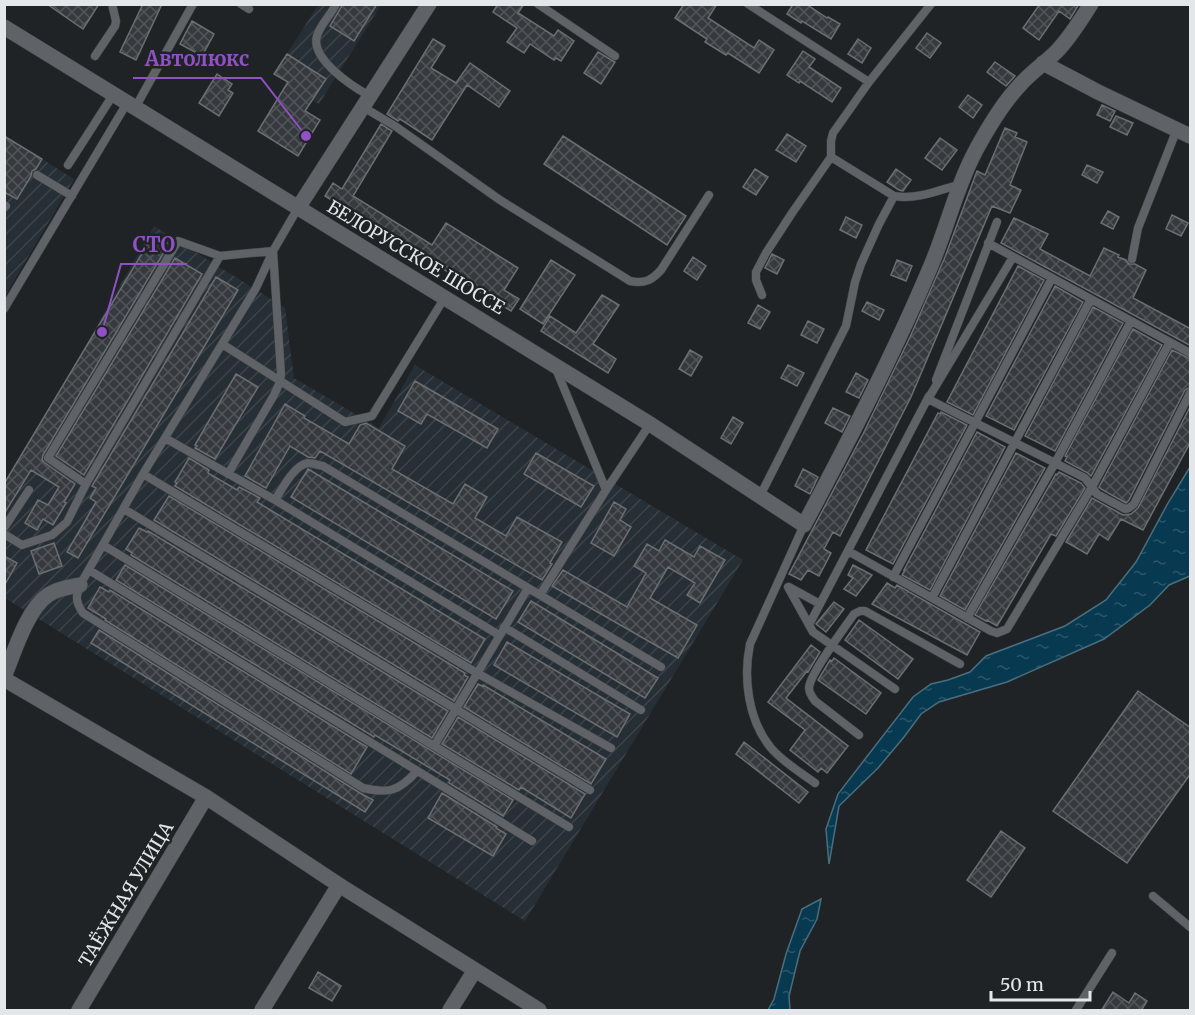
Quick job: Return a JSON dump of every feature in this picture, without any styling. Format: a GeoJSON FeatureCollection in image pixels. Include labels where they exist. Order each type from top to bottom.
{"type":"FeatureCollection","features":[{"type":"Feature","properties":{"kind":"street"},"geometry":{"type":"LineString","coordinates":[[298,208],[429,4]]}},
{"type":"Feature","properties":{"kind":"street"},"geometry":{"type":"LineString","coordinates":[[804,525],[898,342],[931,267],[976,150],[1011,95],[1028,76],[1057,51],[1091,4]]}},
{"type":"Feature","properties":{"kind":"street","name":"БЕЛОРУССКОЕ ШОССЕ"},"geometry":{"type":"LineString","coordinates":[[4,27],[650,424],[804,525]]}},
{"type":"Feature","properties":{"kind":"street"},"geometry":{"type":"LineString","coordinates":[[1044,63],[1098,92],[1184,132]]}},
{"type":"Feature","properties":{"kind":"street"},"geometry":{"type":"LineString","coordinates":[[80,585],[49,594],[38,603],[28,619],[4,678],[206,797],[339,885],[539,1011]]}},
{"type":"Feature","properties":{"kind":"street","name":"ТАЁЖНАЯ УЛИЦА"},"geometry":{"type":"LineString","coordinates":[[79,1011],[206,797]]}},
{"type":"Feature","properties":{"kind":"street"},"geometry":{"type":"LineString","coordinates":[[262,1011],[339,885]]}},
{"type":"Feature","properties":{"kind":"street"},"geometry":{"type":"LineString","coordinates":[[450,1011],[475,970]]}},
{"type":"Feature","properties":{"kind":"lane"},"geometry":{"type":"LineString","coordinates":[[95,56],[115,26],[112,4]]}},
{"type":"Feature","properties":{"kind":"lane"},"geometry":{"type":"LineString","coordinates":[[4,309],[72,196],[194,4]]}},
{"type":"Feature","properties":{"kind":"lane"},"geometry":{"type":"LineString","coordinates":[[241,4],[249,9]]}},
{"type":"Feature","properties":{"kind":"lane"},"geometry":{"type":"LineString","coordinates":[[336,4],[318,34],[317,49],[333,69],[366,101],[395,126],[500,200],[630,282],[648,281],[661,270],[709,195]]}},
{"type":"Feature","properties":{"kind":"lane"},"geometry":{"type":"LineString","coordinates":[[538,4],[615,57]]}},
{"type":"Feature","properties":{"kind":"lane"},"geometry":{"type":"LineString","coordinates":[[748,4],[869,82]]}},
{"type":"Feature","properties":{"kind":"lane"},"geometry":{"type":"LineString","coordinates":[[762,295],[756,280],[756,272],[766,253],[831,157],[833,133],[869,82],[932,4]]}},
{"type":"Feature","properties":{"kind":"lane"},"geometry":{"type":"LineString","coordinates":[[68,165],[113,95]]}},
{"type":"Feature","properties":{"kind":"lane"},"geometry":{"type":"LineString","coordinates":[[1132,259],[1138,228],[1184,132]]}},
{"type":"Feature","properties":{"kind":"lane"},"geometry":{"type":"LineString","coordinates":[[831,157],[894,196],[915,197],[961,184]]}},
{"type":"Feature","properties":{"kind":"lane"},"geometry":{"type":"LineString","coordinates":[[37,176],[72,196]]}},
{"type":"Feature","properties":{"kind":"lane"},"geometry":{"type":"LineString","coordinates":[[760,496],[846,326],[861,264],[894,196]]}},
{"type":"Feature","properties":{"kind":"lane"},"geometry":{"type":"LineString","coordinates":[[298,208],[273,251],[256,288],[143,474],[88,570],[80,585],[76,600],[83,613],[363,788],[382,792],[401,786],[417,771]]}},
{"type":"Feature","properties":{"kind":"lane"},"geometry":{"type":"LineString","coordinates":[[928,399],[997,222]]}},
{"type":"Feature","properties":{"kind":"lane"},"geometry":{"type":"LineString","coordinates":[[86,484],[48,458],[178,241],[220,256],[273,251]]}},
{"type":"Feature","properties":{"kind":"lane"},"geometry":{"type":"LineString","coordinates":[[988,243],[1191,353]]}},
{"type":"Feature","properties":{"kind":"lane"},"geometry":{"type":"LineString","coordinates":[[228,474],[280,382],[273,251]]}},
{"type":"Feature","properties":{"kind":"lane"},"geometry":{"type":"LineString","coordinates":[[4,534],[22,545],[52,536],[67,522],[86,484],[220,256]]}},
{"type":"Feature","properties":{"kind":"lane"},"geometry":{"type":"LineString","coordinates":[[808,625],[928,399],[1013,257]]}},
{"type":"Feature","properties":{"kind":"lane"},"geometry":{"type":"LineString","coordinates":[[893,577],[1052,278]]}},
{"type":"Feature","properties":{"kind":"lane"},"geometry":{"type":"LineString","coordinates":[[222,344],[345,422],[372,416],[444,297]]}},
{"type":"Feature","properties":{"kind":"lane"},"geometry":{"type":"LineString","coordinates":[[932,598],[1091,299]]}},
{"type":"Feature","properties":{"kind":"lane"},"geometry":{"type":"LineString","coordinates":[[968,618],[1131,321]]}},
{"type":"Feature","properties":{"kind":"lane"},"geometry":{"type":"LineString","coordinates":[[848,551],[991,631],[997,633],[1007,629],[1092,487],[1170,342]]}},
{"type":"Feature","properties":{"kind":"lane"},"geometry":{"type":"LineString","coordinates":[[554,365],[606,490]]}},
{"type":"Feature","properties":{"kind":"lane"},"geometry":{"type":"LineString","coordinates":[[928,399],[1085,478],[1097,494],[1125,509],[1134,504],[1191,393]]}},
{"type":"Feature","properties":{"kind":"lane"},"geometry":{"type":"LineString","coordinates":[[540,595],[650,424]]}},
{"type":"Feature","properties":{"kind":"lane"},"geometry":{"type":"LineString","coordinates":[[165,438],[275,500],[499,635]]}},
{"type":"Feature","properties":{"kind":"lane"},"geometry":{"type":"LineString","coordinates":[[275,500],[297,467],[312,463],[323,466],[661,667]]}},
{"type":"Feature","properties":{"kind":"lane"},"geometry":{"type":"LineString","coordinates":[[143,474],[477,673],[611,748]]}},
{"type":"Feature","properties":{"kind":"lane"},"geometry":{"type":"LineString","coordinates":[[4,528],[29,490]]}},
{"type":"Feature","properties":{"kind":"lane"},"geometry":{"type":"LineString","coordinates":[[123,509],[590,790]]}},
{"type":"Feature","properties":{"kind":"lane"},"geometry":{"type":"LineString","coordinates":[[804,525],[750,644],[747,679],[749,700],[760,730],[770,747],[782,760],[815,783]]}},
{"type":"Feature","properties":{"kind":"lane"},"geometry":{"type":"LineString","coordinates":[[103,544],[569,827]]}},
{"type":"Feature","properties":{"kind":"lane"},"geometry":{"type":"LineString","coordinates":[[88,570],[532,841]]}},
{"type":"Feature","properties":{"kind":"lane"},"geometry":{"type":"LineString","coordinates":[[778,582],[820,604]]}},
{"type":"Feature","properties":{"kind":"lane"},"geometry":{"type":"LineString","coordinates":[[788,586],[813,632],[895,689]]}},
{"type":"Feature","properties":{"kind":"lane"},"geometry":{"type":"LineString","coordinates":[[434,746],[528,588]]}},
{"type":"Feature","properties":{"kind":"lane"},"geometry":{"type":"LineString","coordinates":[[859,735],[815,701],[809,688],[811,680],[854,614],[865,611],[960,664]]}},
{"type":"Feature","properties":{"kind":"lane"},"geometry":{"type":"LineString","coordinates":[[504,627],[641,710]]}},
{"type":"Feature","properties":{"kind":"lane"},"geometry":{"type":"LineString","coordinates":[[1153,896],[1191,927]]}},
{"type":"Feature","properties":{"kind":"lane"},"geometry":{"type":"LineString","coordinates":[[1076,1011],[1112,953]]}},
{"type":"Feature","properties":{"kind":"shaded area"},"geometry":{"type":"Polygon","coordinates":[[[318,5],[381,5],[319,104],[274,74],[318,5]]]}},
{"type":"Feature","properties":{"kind":"shaded area"},"geometry":{"type":"Polygon","coordinates":[[[5,136],[74,179],[5,296],[5,136]]]}},
{"type":"Feature","properties":{"kind":"shaded area"},"geometry":{"type":"Polygon","coordinates":[[[154,226],[285,308],[294,378],[379,428],[415,365],[743,560],[525,921],[5,598],[5,487],[154,226]]]}},
{"type":"Feature","properties":{"kind":"water"},"geometry":{"type":"Polygon","coordinates":[[[1190,467],[1190,576],[1169,585],[1150,605],[1104,639],[1007,682],[939,702],[921,714],[878,768],[839,806],[829,864],[826,829],[838,794],[913,697],[931,684],[970,672],[986,656],[1065,626],[1106,600],[1136,562],[1190,467]]]}},
{"type":"Feature","properties":{"kind":"water"},"geometry":{"type":"Polygon","coordinates":[[[821,899],[817,919],[800,951],[789,996],[790,1010],[768,1010],[774,999],[786,954],[802,909],[821,899]]]}},
{"type":"Feature","properties":{"kind":"building"},"geometry":{"type":"Polygon","coordinates":[[[47,4],[99,4],[83,29],[47,4]]]}},
{"type":"Feature","properties":{"kind":"building"},"geometry":{"type":"Polygon","coordinates":[[[143,4],[162,4],[136,60],[120,52],[143,4]]]}},
{"type":"Feature","properties":{"kind":"building"},"geometry":{"type":"Polygon","coordinates":[[[343,4],[377,4],[354,41],[330,26],[343,4]]]}},
{"type":"Feature","properties":{"kind":"building"},"geometry":{"type":"Polygon","coordinates":[[[498,4],[524,4],[518,13],[554,36],[558,30],[574,41],[561,61],[556,58],[554,60],[530,44],[524,53],[507,42],[517,28],[493,12],[498,4]]]}},
{"type":"Feature","properties":{"kind":"building"},"geometry":{"type":"Polygon","coordinates":[[[684,4],[717,4],[708,18],[754,48],[759,40],[774,50],[759,73],[728,53],[726,55],[705,42],[707,39],[675,18],[684,4]]]}},
{"type":"Feature","properties":{"kind":"building"},"geometry":{"type":"Polygon","coordinates":[[[793,4],[806,4],[840,24],[831,39],[787,14],[793,4]]]}},
{"type":"Feature","properties":{"kind":"building"},"geometry":{"type":"Polygon","coordinates":[[[1040,4],[1079,4],[1070,19],[1059,11],[1039,40],[1023,28],[1040,4]]]}},
{"type":"Feature","properties":{"kind":"building"},"geometry":{"type":"Polygon","coordinates":[[[192,21],[214,34],[202,56],[180,44],[192,21]]]}},
{"type":"Feature","properties":{"kind":"building"},"geometry":{"type":"Polygon","coordinates":[[[927,33],[941,43],[930,58],[916,48],[927,33]]]}},
{"type":"Feature","properties":{"kind":"building"},"geometry":{"type":"Polygon","coordinates":[[[433,39],[445,46],[431,68],[456,83],[470,63],[510,91],[499,107],[467,85],[432,140],[400,119],[398,121],[387,114],[433,39]]]}},
{"type":"Feature","properties":{"kind":"building"},"geometry":{"type":"Polygon","coordinates":[[[858,39],[871,48],[862,63],[848,54],[858,39]]]}},
{"type":"Feature","properties":{"kind":"building"},"geometry":{"type":"Polygon","coordinates":[[[803,51],[815,59],[809,67],[841,88],[832,102],[787,75],[803,51]]]}},
{"type":"Feature","properties":{"kind":"building"},"geometry":{"type":"Polygon","coordinates":[[[598,52],[615,62],[601,84],[584,73],[598,52]]]}},
{"type":"Feature","properties":{"kind":"building"},"geometry":{"type":"Polygon","coordinates":[[[287,54],[326,79],[305,111],[320,120],[298,156],[258,131],[288,82],[274,74],[287,54]]]}},
{"type":"Feature","properties":{"kind":"building"},"geometry":{"type":"Polygon","coordinates":[[[995,62],[1015,76],[1006,86],[987,72],[995,62]]]}},
{"type":"Feature","properties":{"kind":"building"},"geometry":{"type":"Polygon","coordinates":[[[217,74],[232,84],[228,90],[233,93],[219,116],[199,103],[217,74]]]}},
{"type":"Feature","properties":{"kind":"building"},"geometry":{"type":"Polygon","coordinates":[[[968,95],[982,105],[973,118],[959,107],[968,95]]]}},
{"type":"Feature","properties":{"kind":"building"},"geometry":{"type":"Polygon","coordinates":[[[1102,105],[1115,111],[1110,121],[1097,115],[1102,105]]]}},
{"type":"Feature","properties":{"kind":"building"},"geometry":{"type":"Polygon","coordinates":[[[1116,116],[1133,123],[1127,135],[1110,127],[1116,116]]]}},
{"type":"Feature","properties":{"kind":"building"},"geometry":{"type":"Polygon","coordinates":[[[381,124],[392,131],[353,196],[432,245],[446,223],[518,268],[504,290],[519,299],[511,311],[325,196],[333,183],[342,189],[381,124]]]}},
{"type":"Feature","properties":{"kind":"building"},"geometry":{"type":"Polygon","coordinates":[[[1005,128],[1017,133],[1015,137],[1027,142],[1010,185],[1021,190],[1010,213],[992,206],[911,397],[840,536],[833,532],[824,549],[831,553],[819,576],[808,570],[801,580],[789,574],[863,434],[910,337],[945,257],[977,171],[985,175],[1005,128]]]}},
{"type":"Feature","properties":{"kind":"building"},"geometry":{"type":"Polygon","coordinates":[[[787,134],[806,146],[796,162],[776,150],[787,134]]]}},
{"type":"Feature","properties":{"kind":"building"},"geometry":{"type":"Polygon","coordinates":[[[4,136],[42,159],[32,171],[17,199],[4,192],[4,136]]]}},
{"type":"Feature","properties":{"kind":"building"},"geometry":{"type":"Polygon","coordinates":[[[563,136],[686,216],[667,245],[544,164],[563,136]]]}},
{"type":"Feature","properties":{"kind":"building"},"geometry":{"type":"Polygon","coordinates":[[[940,138],[957,150],[942,170],[925,158],[940,138]]]}},
{"type":"Feature","properties":{"kind":"building"},"geometry":{"type":"Polygon","coordinates":[[[1087,165],[1103,172],[1097,183],[1082,175],[1087,165]]]}},
{"type":"Feature","properties":{"kind":"building"},"geometry":{"type":"Polygon","coordinates":[[[755,169],[768,177],[756,195],[743,187],[755,169]]]}},
{"type":"Feature","properties":{"kind":"building"},"geometry":{"type":"Polygon","coordinates":[[[896,169],[911,180],[903,191],[887,182],[896,169]]]}},
{"type":"Feature","properties":{"kind":"building"},"geometry":{"type":"Polygon","coordinates":[[[1108,211],[1119,217],[1113,229],[1101,223],[1108,211]]]}},
{"type":"Feature","properties":{"kind":"building"},"geometry":{"type":"Polygon","coordinates":[[[1172,215],[1188,223],[1181,236],[1166,229],[1172,215]]]}},
{"type":"Feature","properties":{"kind":"building"},"geometry":{"type":"Polygon","coordinates":[[[846,217],[862,225],[856,238],[840,230],[846,217]]]}},
{"type":"Feature","properties":{"kind":"building"},"geometry":{"type":"Polygon","coordinates":[[[1014,218],[1048,234],[1040,249],[1090,276],[1104,248],[1119,255],[1118,257],[1129,264],[1135,264],[1146,270],[1133,298],[1191,329],[1191,346],[1001,243],[1014,218]]]}},
{"type":"Feature","properties":{"kind":"building"},"geometry":{"type":"Polygon","coordinates":[[[153,235],[167,243],[162,251],[164,252],[43,455],[42,460],[45,463],[75,484],[53,525],[43,519],[37,530],[25,523],[38,500],[48,505],[59,487],[31,470],[4,514],[4,484],[153,235]]]}},
{"type":"Feature","properties":{"kind":"building"},"geometry":{"type":"Polygon","coordinates":[[[772,254],[784,260],[777,274],[765,268],[772,254]]]}},
{"type":"Feature","properties":{"kind":"building"},"geometry":{"type":"Polygon","coordinates":[[[693,257],[706,266],[697,280],[684,271],[693,257]]]}},
{"type":"Feature","properties":{"kind":"building"},"geometry":{"type":"Polygon","coordinates":[[[175,258],[202,274],[84,475],[56,456],[175,258]]]}},
{"type":"Feature","properties":{"kind":"building"},"geometry":{"type":"Polygon","coordinates":[[[551,260],[575,275],[543,324],[520,309],[551,260]]]}},
{"type":"Feature","properties":{"kind":"building"},"geometry":{"type":"Polygon","coordinates":[[[897,260],[912,266],[906,281],[891,275],[897,260]]]}},
{"type":"Feature","properties":{"kind":"building"},"geometry":{"type":"Polygon","coordinates":[[[1018,266],[1044,280],[973,415],[947,402],[1018,266]]]}},
{"type":"Feature","properties":{"kind":"building"},"geometry":{"type":"Polygon","coordinates":[[[216,277],[238,290],[78,558],[67,552],[96,502],[90,498],[96,488],[92,486],[216,277]]]}},
{"type":"Feature","properties":{"kind":"building"},"geometry":{"type":"Polygon","coordinates":[[[1055,286],[1083,302],[1014,430],[986,416],[1055,286]]]}},
{"type":"Feature","properties":{"kind":"building"},"geometry":{"type":"Polygon","coordinates":[[[602,295],[619,305],[593,344],[616,359],[608,373],[541,331],[550,316],[576,333],[602,295]]]}},
{"type":"Feature","properties":{"kind":"building"},"geometry":{"type":"Polygon","coordinates":[[[867,302],[884,310],[879,320],[862,311],[867,302]]]}},
{"type":"Feature","properties":{"kind":"building"},"geometry":{"type":"Polygon","coordinates":[[[758,305],[770,312],[760,329],[748,323],[758,305]]]}},
{"type":"Feature","properties":{"kind":"building"},"geometry":{"type":"Polygon","coordinates":[[[1093,307],[1123,323],[1055,451],[1025,436],[1093,307]]]}},
{"type":"Feature","properties":{"kind":"building"},"geometry":{"type":"Polygon","coordinates":[[[808,321],[824,329],[817,343],[801,335],[808,321]]]}},
{"type":"Feature","properties":{"kind":"building"},"geometry":{"type":"Polygon","coordinates":[[[1133,329],[1162,345],[1091,476],[1065,461],[1067,457],[1065,456],[1133,329]]]}},
{"type":"Feature","properties":{"kind":"building"},"geometry":{"type":"Polygon","coordinates":[[[690,350],[702,357],[691,376],[679,369],[690,350]]]}},
{"type":"Feature","properties":{"kind":"building"},"geometry":{"type":"Polygon","coordinates":[[[1172,350],[1191,359],[1191,387],[1185,390],[1126,503],[1099,487],[1172,350]]]}},
{"type":"Feature","properties":{"kind":"building"},"geometry":{"type":"Polygon","coordinates":[[[788,365],[804,373],[797,386],[781,378],[788,365]]]}},
{"type":"Feature","properties":{"kind":"building"},"geometry":{"type":"Polygon","coordinates":[[[856,373],[868,380],[859,398],[846,392],[856,373]]]}},
{"type":"Feature","properties":{"kind":"building"},"geometry":{"type":"Polygon","coordinates":[[[236,374],[258,387],[215,459],[195,448],[197,446],[195,445],[236,374]]]}},
{"type":"Feature","properties":{"kind":"building"},"geometry":{"type":"Polygon","coordinates":[[[415,381],[498,429],[487,448],[427,414],[421,424],[398,411],[415,381]]]}},
{"type":"Feature","properties":{"kind":"building"},"geometry":{"type":"Polygon","coordinates":[[[285,404],[305,416],[304,418],[349,444],[360,425],[366,423],[405,446],[392,469],[453,504],[465,484],[487,497],[475,518],[506,536],[517,517],[562,542],[542,580],[320,451],[315,458],[308,457],[290,446],[266,488],[245,476],[285,404]]]}},
{"type":"Feature","properties":{"kind":"building"},"geometry":{"type":"Polygon","coordinates":[[[1191,405],[1191,441],[1143,530],[1121,519],[1108,540],[1099,534],[1087,554],[1066,542],[1092,498],[1123,515],[1131,514],[1138,508],[1191,405]]]}},
{"type":"Feature","properties":{"kind":"building"},"geometry":{"type":"Polygon","coordinates":[[[833,408],[850,416],[842,432],[825,423],[833,408]]]}},
{"type":"Feature","properties":{"kind":"building"},"geometry":{"type":"Polygon","coordinates":[[[941,412],[967,425],[893,564],[866,550],[938,413],[941,412]]]}},
{"type":"Feature","properties":{"kind":"building"},"geometry":{"type":"Polygon","coordinates":[[[733,417],[743,423],[731,444],[721,438],[733,417]]]}},
{"type":"Feature","properties":{"kind":"building"},"geometry":{"type":"Polygon","coordinates":[[[977,432],[1005,447],[930,590],[902,575],[977,432]]]}},
{"type":"Feature","properties":{"kind":"building"},"geometry":{"type":"Polygon","coordinates":[[[536,453],[594,486],[581,507],[524,474],[536,453]]]}},
{"type":"Feature","properties":{"kind":"building"},"geometry":{"type":"Polygon","coordinates":[[[1016,453],[1045,468],[965,610],[940,596],[1016,453]]]}},
{"type":"Feature","properties":{"kind":"building"},"geometry":{"type":"Polygon","coordinates":[[[189,458],[209,470],[208,473],[237,490],[239,487],[260,498],[257,502],[485,639],[471,663],[175,486],[189,458]]]}},
{"type":"Feature","properties":{"kind":"building"},"geometry":{"type":"Polygon","coordinates":[[[308,469],[513,591],[496,619],[291,497],[308,469]]]}},
{"type":"Feature","properties":{"kind":"building"},"geometry":{"type":"Polygon","coordinates":[[[803,469],[818,477],[810,494],[795,486],[803,469]]]}},
{"type":"Feature","properties":{"kind":"building"},"geometry":{"type":"Polygon","coordinates":[[[1059,472],[1081,483],[1085,488],[1056,536],[1051,534],[997,626],[975,615],[1059,472]]]}},
{"type":"Feature","properties":{"kind":"building"},"geometry":{"type":"Polygon","coordinates":[[[169,496],[465,673],[464,675],[468,677],[454,701],[154,520],[169,496]]]}},
{"type":"Feature","properties":{"kind":"building"},"geometry":{"type":"Polygon","coordinates":[[[614,502],[626,509],[620,520],[631,527],[614,556],[591,543],[614,502]]]}},
{"type":"Feature","properties":{"kind":"building"},"geometry":{"type":"Polygon","coordinates":[[[139,528],[148,531],[448,711],[432,738],[131,555],[132,553],[126,549],[139,528]]]}},
{"type":"Feature","properties":{"kind":"building"},"geometry":{"type":"Polygon","coordinates":[[[665,540],[694,557],[700,546],[725,560],[700,603],[687,595],[695,583],[668,567],[650,598],[697,625],[678,658],[552,586],[563,570],[627,607],[646,573],[634,566],[647,544],[659,551],[665,540]]]}},
{"type":"Feature","properties":{"kind":"building"},"geometry":{"type":"Polygon","coordinates":[[[54,543],[62,566],[39,574],[31,551],[54,543]]]}},
{"type":"Feature","properties":{"kind":"building"},"geometry":{"type":"Polygon","coordinates":[[[4,556],[17,563],[4,586],[4,556]]]}},
{"type":"Feature","properties":{"kind":"building"},"geometry":{"type":"Polygon","coordinates":[[[125,565],[513,800],[503,816],[449,783],[450,780],[375,735],[374,737],[116,580],[125,565]]]}},
{"type":"Feature","properties":{"kind":"building"},"geometry":{"type":"Polygon","coordinates":[[[853,565],[872,575],[856,596],[844,589],[853,578],[848,575],[853,565]]]}},
{"type":"Feature","properties":{"kind":"building"},"geometry":{"type":"Polygon","coordinates":[[[887,583],[895,588],[897,585],[980,632],[967,655],[872,604],[887,583]]]}},
{"type":"Feature","properties":{"kind":"building"},"geometry":{"type":"Polygon","coordinates":[[[100,587],[109,592],[110,590],[367,747],[351,774],[88,608],[100,587]]]}},
{"type":"Feature","properties":{"kind":"building"},"geometry":{"type":"Polygon","coordinates":[[[531,601],[658,678],[645,698],[518,622],[531,601]]]}},
{"type":"Feature","properties":{"kind":"building"},"geometry":{"type":"Polygon","coordinates":[[[834,602],[844,609],[826,632],[816,624],[834,602]]]}},
{"type":"Feature","properties":{"kind":"building"},"geometry":{"type":"Polygon","coordinates":[[[859,620],[913,659],[898,679],[845,640],[859,620]]]}},
{"type":"Feature","properties":{"kind":"building"},"geometry":{"type":"Polygon","coordinates":[[[99,630],[373,800],[365,812],[91,643],[99,630]]]}},
{"type":"Feature","properties":{"kind":"building"},"geometry":{"type":"Polygon","coordinates":[[[507,642],[630,714],[617,737],[494,665],[507,642]]]}},
{"type":"Feature","properties":{"kind":"building"},"geometry":{"type":"Polygon","coordinates":[[[811,645],[820,652],[808,672],[786,698],[848,746],[827,773],[821,768],[818,772],[790,750],[805,730],[768,702],[811,645]]]}},
{"type":"Feature","properties":{"kind":"building"},"geometry":{"type":"Polygon","coordinates":[[[834,658],[881,693],[866,714],[818,680],[830,660],[834,658]]]}},
{"type":"Feature","properties":{"kind":"building"},"geometry":{"type":"Polygon","coordinates":[[[478,684],[606,759],[591,784],[464,707],[478,684]]]}},
{"type":"Feature","properties":{"kind":"building"},"geometry":{"type":"Polygon","coordinates":[[[1138,691],[1191,728],[1191,773],[1127,863],[1053,811],[1138,691]]]}},
{"type":"Feature","properties":{"kind":"building"},"geometry":{"type":"Polygon","coordinates":[[[458,717],[585,794],[571,818],[521,787],[519,790],[442,744],[458,717]]]}},
{"type":"Feature","properties":{"kind":"building"},"geometry":{"type":"Polygon","coordinates":[[[744,742],[808,792],[799,803],[736,754],[744,742]]]}},
{"type":"Feature","properties":{"kind":"building"},"geometry":{"type":"Polygon","coordinates":[[[442,793],[506,834],[493,856],[428,818],[442,793]]]}},
{"type":"Feature","properties":{"kind":"building"},"geometry":{"type":"Polygon","coordinates":[[[1001,831],[1025,848],[991,897],[967,880],[1001,831]]]}},
{"type":"Feature","properties":{"kind":"building"},"geometry":{"type":"Polygon","coordinates":[[[318,972],[341,986],[332,1001],[309,988],[318,972]]]}},
{"type":"Feature","properties":{"kind":"building"},"geometry":{"type":"Polygon","coordinates":[[[1113,992],[1129,1003],[1135,993],[1147,1001],[1141,1011],[1101,1011],[1113,992]]]}},
{"type":"Feature","properties":{"kind":"place","name":"Автолюкс"},"geometry":{"type":"Point","coordinates":[306,136]}},
{"type":"Feature","properties":{"kind":"place","name":"СТО"},"geometry":{"type":"Point","coordinates":[102,332]}}]}
